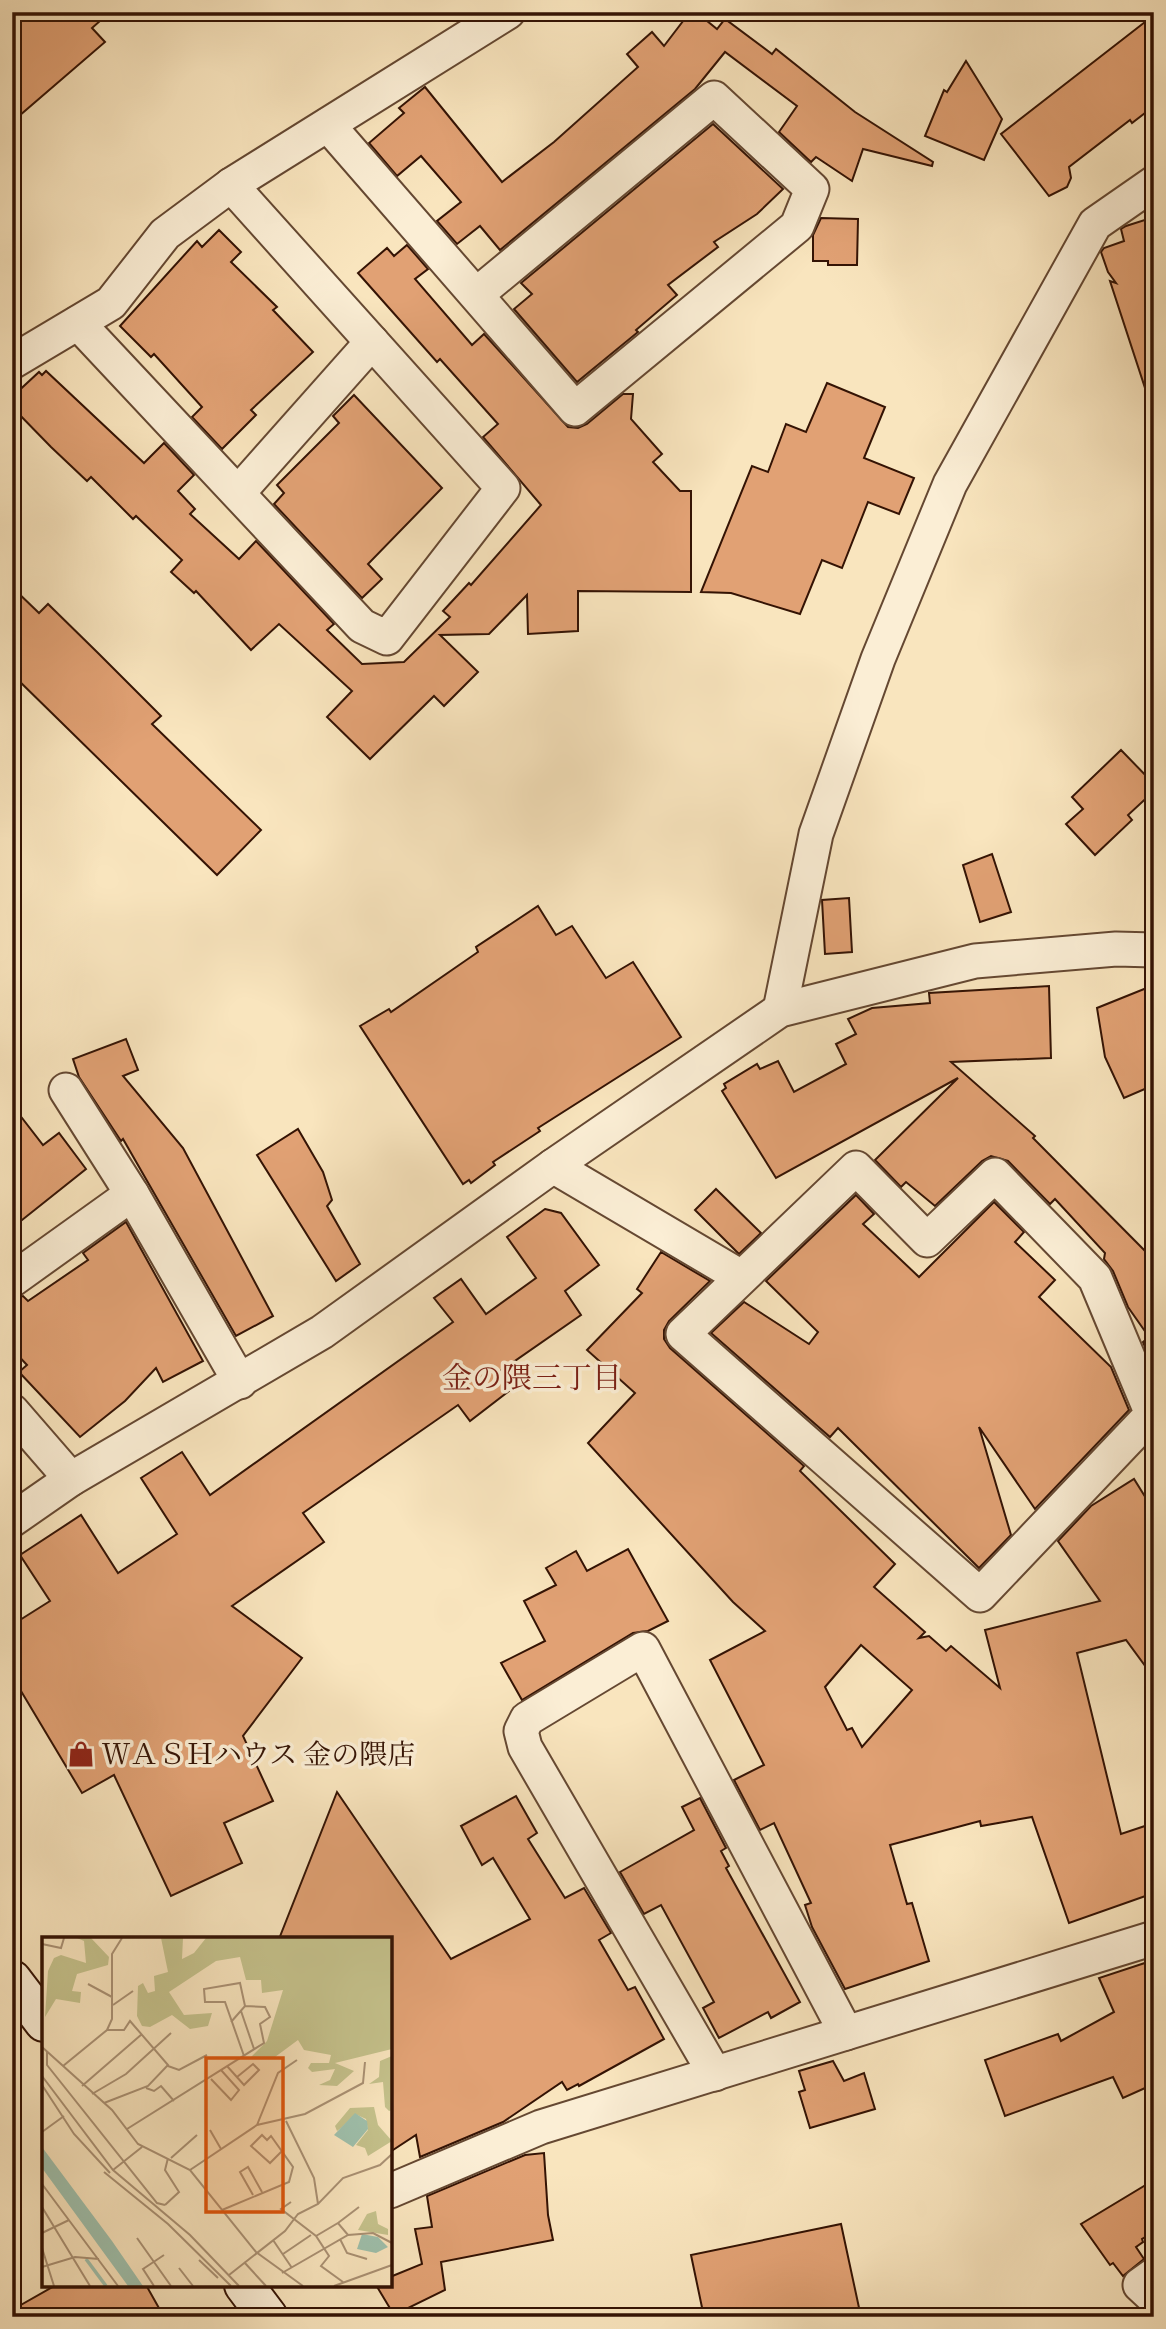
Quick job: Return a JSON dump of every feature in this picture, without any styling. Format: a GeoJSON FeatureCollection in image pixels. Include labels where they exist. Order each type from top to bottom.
{"type":"FeatureCollection","features":[{"type":"Feature","properties":{"kind":"main road"},"geometry":{"type":"LineString","coordinates":[[12,1980],[42,2019]]}},
{"type":"Feature","properties":{"kind":"street"},"geometry":{"type":"LineString","coordinates":[[12,362],[110,303],[165,234],[231,185],[508,12]]}},
{"type":"Feature","properties":{"kind":"street"},"geometry":{"type":"LineString","coordinates":[[328,124],[476,295],[575,409],[797,226],[812,189],[714,98],[476,295]]}},
{"type":"Feature","properties":{"kind":"street"},"geometry":{"type":"LineString","coordinates":[[780,1010],[816,834],[878,659],[950,484],[1095,224],[1154,183]]}},
{"type":"Feature","properties":{"kind":"street"},"geometry":{"type":"LineString","coordinates":[[78,323],[362,625],[387,638],[503,488],[231,185]]}},
{"type":"Feature","properties":{"kind":"street"},"geometry":{"type":"LineString","coordinates":[[238,493],[372,342]]}},
{"type":"Feature","properties":{"kind":"street"},"geometry":{"type":"LineString","coordinates":[[12,1520],[71,1479],[322,1332],[553,1166],[780,1010],[975,961],[1116,949],[1154,950]]}},
{"type":"Feature","properties":{"kind":"street"},"geometry":{"type":"LineString","coordinates":[[66,1090],[132,1194],[240,1382]]}},
{"type":"Feature","properties":{"kind":"street"},"geometry":{"type":"LineString","coordinates":[[553,1166],[741,1277]]}},
{"type":"Feature","properties":{"kind":"street"},"geometry":{"type":"LineString","coordinates":[[856,1168],[927,1240],[995,1175],[1095,1278],[1152,1417],[980,1595],[683,1334],[856,1168]]}},
{"type":"Feature","properties":{"kind":"street"},"geometry":{"type":"LineString","coordinates":[[12,1280],[132,1194]]}},
{"type":"Feature","properties":{"kind":"street"},"geometry":{"type":"LineString","coordinates":[[12,1411],[71,1479]]}},
{"type":"Feature","properties":{"kind":"street"},"geometry":{"type":"LineString","coordinates":[[715,2074],[525,1747],[521,1731],[527,1719],[643,1649],[846,2033]]}},
{"type":"Feature","properties":{"kind":"street"},"geometry":{"type":"LineString","coordinates":[[392,2189],[541,2127],[1154,1938]]}},
{"type":"Feature","properties":{"kind":"street"},"geometry":{"type":"LineString","coordinates":[[1154,2275],[1140,2285],[1154,2298]]}},
{"type":"Feature","properties":{"kind":"building"},"geometry":{"type":"Polygon","coordinates":[[[12,12],[110,12],[92,28],[105,42],[12,122],[12,12]]]}},
{"type":"Feature","properties":{"kind":"building"},"geometry":{"type":"Polygon","coordinates":[[[690,12],[696,12],[717,29],[725,19],[772,54],[776,49],[855,112],[933,162],[932,166],[863,149],[852,181],[816,157],[811,162],[779,132],[797,106],[725,52],[695,89],[500,250],[480,226],[457,244],[437,221],[461,202],[421,156],[397,176],[369,143],[404,113],[399,108],[425,87],[502,182],[554,142],[638,67],[627,54],[652,32],[664,46],[690,12]]]}},
{"type":"Feature","properties":{"kind":"building"},"geometry":{"type":"Polygon","coordinates":[[[1154,15],[1154,106],[1132,123],[1130,120],[1069,167],[1071,178],[1067,187],[1049,196],[1001,134],[1154,15]]]}},
{"type":"Feature","properties":{"kind":"building"},"geometry":{"type":"Polygon","coordinates":[[[966,61],[1002,119],[984,160],[925,136],[944,90],[947,92],[966,61]]]}},
{"type":"Feature","properties":{"kind":"building"},"geometry":{"type":"Polygon","coordinates":[[[713,124],[783,189],[757,214],[714,242],[718,247],[668,285],[677,295],[636,330],[638,332],[577,382],[514,309],[532,294],[521,283],[713,124]]]}},
{"type":"Feature","properties":{"kind":"building"},"geometry":{"type":"Polygon","coordinates":[[[1154,217],[1154,396],[1148,397],[1110,281],[1116,283],[1108,272],[1101,252],[1104,248],[1124,241],[1121,229],[1154,217]]]}},
{"type":"Feature","properties":{"kind":"building"},"geometry":{"type":"Polygon","coordinates":[[[821,218],[858,219],[857,265],[828,265],[828,261],[813,261],[813,235],[821,218]]]}},
{"type":"Feature","properties":{"kind":"building"},"geometry":{"type":"Polygon","coordinates":[[[219,230],[241,252],[231,262],[277,307],[273,310],[313,352],[251,410],[256,415],[222,449],[192,417],[202,407],[154,354],[151,357],[120,326],[197,241],[202,247],[219,230]]]}},
{"type":"Feature","properties":{"kind":"building"},"geometry":{"type":"Polygon","coordinates":[[[407,245],[428,269],[415,279],[472,345],[484,334],[568,427],[578,428],[587,424],[623,394],[633,394],[631,419],[662,454],[653,462],[680,491],[691,491],[691,592],[578,591],[578,631],[528,634],[527,595],[489,634],[440,635],[478,672],[444,706],[434,696],[370,759],[327,717],[352,691],[279,624],[251,650],[196,591],[194,593],[171,572],[182,560],[136,516],[133,519],[91,477],[87,481],[51,447],[12,407],[12,397],[39,372],[42,375],[46,371],[144,463],[164,443],[194,475],[178,491],[195,509],[190,514],[239,559],[256,541],[334,624],[327,630],[362,664],[404,662],[450,617],[443,611],[469,583],[471,585],[541,505],[483,437],[498,424],[440,359],[437,362],[358,273],[387,248],[394,256],[407,245]]]}},
{"type":"Feature","properties":{"kind":"building"},"geometry":{"type":"Polygon","coordinates":[[[827,383],[885,407],[864,458],[914,478],[899,514],[868,502],[842,568],[822,560],[800,614],[731,593],[701,592],[752,466],[768,472],[786,424],[806,432],[827,383]]]}},
{"type":"Feature","properties":{"kind":"building"},"geometry":{"type":"Polygon","coordinates":[[[354,395],[442,488],[368,564],[382,579],[362,598],[274,504],[284,493],[277,485],[339,423],[333,416],[354,395]]]}},
{"type":"Feature","properties":{"kind":"building"},"geometry":{"type":"Polygon","coordinates":[[[12,587],[39,613],[48,604],[161,716],[152,724],[261,830],[217,875],[12,674],[12,587]]]}},
{"type":"Feature","properties":{"kind":"building"},"geometry":{"type":"Polygon","coordinates":[[[1121,750],[1154,784],[1154,791],[1128,815],[1132,820],[1095,855],[1066,824],[1083,809],[1072,797],[1121,750]]]}},
{"type":"Feature","properties":{"kind":"building"},"geometry":{"type":"Polygon","coordinates":[[[992,854],[1011,912],[980,922],[963,865],[992,854]]]}},
{"type":"Feature","properties":{"kind":"building"},"geometry":{"type":"Polygon","coordinates":[[[849,898],[852,952],[825,954],[822,900],[849,898]]]}},
{"type":"Feature","properties":{"kind":"building"},"geometry":{"type":"Polygon","coordinates":[[[538,906],[556,935],[572,926],[606,978],[633,962],[681,1037],[538,1128],[540,1131],[493,1162],[495,1165],[471,1183],[469,1180],[463,1184],[360,1026],[389,1009],[391,1012],[478,952],[476,947],[538,906]]]}},
{"type":"Feature","properties":{"kind":"building"},"geometry":{"type":"Polygon","coordinates":[[[1154,985],[1154,1085],[1124,1098],[1105,1057],[1097,1008],[1154,985]]]}},
{"type":"Feature","properties":{"kind":"building"},"geometry":{"type":"Polygon","coordinates":[[[1049,986],[1051,1058],[951,1062],[1035,1136],[1033,1138],[1154,1260],[1154,1369],[1143,1342],[1149,1337],[1128,1307],[1113,1271],[1104,1259],[1105,1253],[1055,1199],[1050,1204],[1008,1161],[991,1156],[982,1161],[935,1206],[906,1182],[901,1187],[875,1160],[958,1078],[776,1178],[722,1091],[726,1088],[724,1084],[757,1064],[760,1069],[778,1061],[794,1092],[846,1064],[836,1044],[856,1034],[848,1019],[872,1008],[930,1003],[929,993],[1049,986]]]}},
{"type":"Feature","properties":{"kind":"building"},"geometry":{"type":"Polygon","coordinates":[[[126,1039],[138,1070],[123,1076],[183,1148],[273,1316],[236,1336],[123,1139],[121,1141],[79,1077],[73,1059],[126,1039]]]}},
{"type":"Feature","properties":{"kind":"building"},"geometry":{"type":"Polygon","coordinates":[[[12,1105],[43,1145],[59,1133],[86,1169],[12,1228],[12,1105]]]}},
{"type":"Feature","properties":{"kind":"building"},"geometry":{"type":"Polygon","coordinates":[[[298,1129],[323,1172],[332,1200],[327,1206],[360,1264],[336,1281],[257,1155],[298,1129]]]}},
{"type":"Feature","properties":{"kind":"building"},"geometry":{"type":"Polygon","coordinates":[[[716,1189],[761,1233],[739,1254],[695,1210],[716,1189]]]}},
{"type":"Feature","properties":{"kind":"building"},"geometry":{"type":"Polygon","coordinates":[[[856,1195],[874,1214],[863,1224],[919,1277],[994,1202],[1024,1232],[1015,1242],[1055,1280],[1039,1297],[1111,1367],[1129,1410],[1035,1509],[979,1427],[1011,1535],[979,1568],[838,1428],[830,1437],[711,1333],[744,1302],[809,1344],[818,1332],[766,1281],[856,1195]]]}},
{"type":"Feature","properties":{"kind":"building"},"geometry":{"type":"Polygon","coordinates":[[[545,1209],[561,1213],[599,1265],[565,1291],[581,1315],[496,1374],[509,1391],[470,1421],[458,1405],[303,1513],[324,1542],[232,1606],[302,1658],[243,1736],[273,1801],[224,1823],[242,1863],[171,1896],[114,1775],[82,1793],[12,1676],[12,1625],[50,1601],[20,1555],[81,1515],[118,1573],[177,1534],[141,1478],[182,1452],[210,1495],[453,1322],[434,1298],[461,1279],[486,1314],[536,1278],[507,1237],[545,1209]]]}},
{"type":"Feature","properties":{"kind":"building"},"geometry":{"type":"Polygon","coordinates":[[[126,1222],[203,1361],[163,1382],[156,1368],[125,1401],[80,1437],[19,1372],[27,1365],[12,1349],[12,1299],[23,1296],[28,1301],[88,1260],[83,1253],[126,1222]]]}},
{"type":"Feature","properties":{"kind":"building"},"geometry":{"type":"Polygon","coordinates":[[[661,1252],[710,1281],[669,1321],[664,1330],[664,1339],[670,1348],[804,1466],[800,1471],[895,1564],[874,1587],[925,1632],[919,1638],[929,1636],[946,1651],[951,1646],[1000,1688],[985,1630],[1100,1601],[1058,1541],[1091,1506],[1134,1479],[1154,1511],[1154,1678],[1126,1640],[1077,1653],[1121,1834],[1154,1823],[1154,1893],[1069,1923],[1032,1817],[981,1826],[980,1821],[890,1845],[907,1904],[912,1903],[929,1961],[845,1989],[812,1927],[805,1905],[811,1903],[774,1823],[760,1830],[734,1780],[764,1765],[710,1660],[765,1631],[733,1602],[588,1443],[635,1393],[587,1350],[642,1293],[637,1289],[661,1252]],[[861,1645],[825,1687],[847,1730],[852,1728],[862,1747],[912,1690],[861,1645]]]}},
{"type":"Feature","properties":{"kind":"building"},"geometry":{"type":"Polygon","coordinates":[[[628,1549],[668,1621],[648,1631],[633,1633],[522,1700],[501,1663],[545,1641],[524,1601],[556,1585],[546,1568],[576,1551],[587,1571],[628,1549]]]}},
{"type":"Feature","properties":{"kind":"building"},"geometry":{"type":"Polygon","coordinates":[[[337,1792],[451,1959],[530,1919],[493,1858],[482,1865],[461,1826],[516,1796],[537,1833],[528,1839],[565,1898],[584,1888],[611,1933],[599,1940],[628,1990],[635,1987],[664,2039],[579,2086],[578,2084],[567,2090],[562,2082],[503,2122],[420,2157],[416,2135],[392,2151],[392,1937],[280,1937],[337,1792]]]}},
{"type":"Feature","properties":{"kind":"building"},"geometry":{"type":"Polygon","coordinates":[[[700,1798],[726,1848],[721,1851],[729,1866],[726,1868],[800,2002],[771,2018],[768,2012],[719,2038],[703,2008],[714,2002],[661,1905],[644,1914],[620,1872],[694,1830],[682,1807],[700,1798]]]}},
{"type":"Feature","properties":{"kind":"building"},"geometry":{"type":"Polygon","coordinates":[[[1154,1960],[1154,2084],[1123,2098],[1113,2077],[1005,2116],[985,2060],[1058,2034],[1061,2041],[1114,2012],[1099,1978],[1154,1960]]]}},
{"type":"Feature","properties":{"kind":"building"},"geometry":{"type":"Polygon","coordinates":[[[833,2061],[844,2081],[864,2073],[875,2109],[810,2128],[799,2092],[805,2090],[799,2071],[833,2061]]]}},
{"type":"Feature","properties":{"kind":"building"},"geometry":{"type":"Polygon","coordinates":[[[544,2153],[548,2215],[553,2240],[441,2262],[445,2290],[394,2315],[377,2287],[392,2287],[392,2276],[422,2264],[415,2229],[432,2227],[427,2196],[525,2155],[544,2153]]]}},
{"type":"Feature","properties":{"kind":"building"},"geometry":{"type":"Polygon","coordinates":[[[1154,2180],[1154,2232],[1142,2239],[1143,2242],[1136,2247],[1144,2259],[1123,2276],[1113,2263],[1110,2265],[1081,2224],[1154,2180]]]}},
{"type":"Feature","properties":{"kind":"building"},"geometry":{"type":"Polygon","coordinates":[[[841,2224],[861,2317],[704,2317],[691,2255],[841,2224]]]}},
{"type":"Feature","properties":{"kind":"building"},"geometry":{"type":"Polygon","coordinates":[[[52,2287],[147,2287],[164,2317],[12,2317],[12,2310],[52,2287]]]}},
{"type":"Feature","properties":{"kind":"place","name":"ＷＡＳＨハウス 金の隈店"},"geometry":{"type":"Point","coordinates":[81,1754]}},
{"type":"Feature","properties":{"kind":"district","name":"金の隈三丁目"},"geometry":{"type":"Point","coordinates":[532,1378]}}]}
